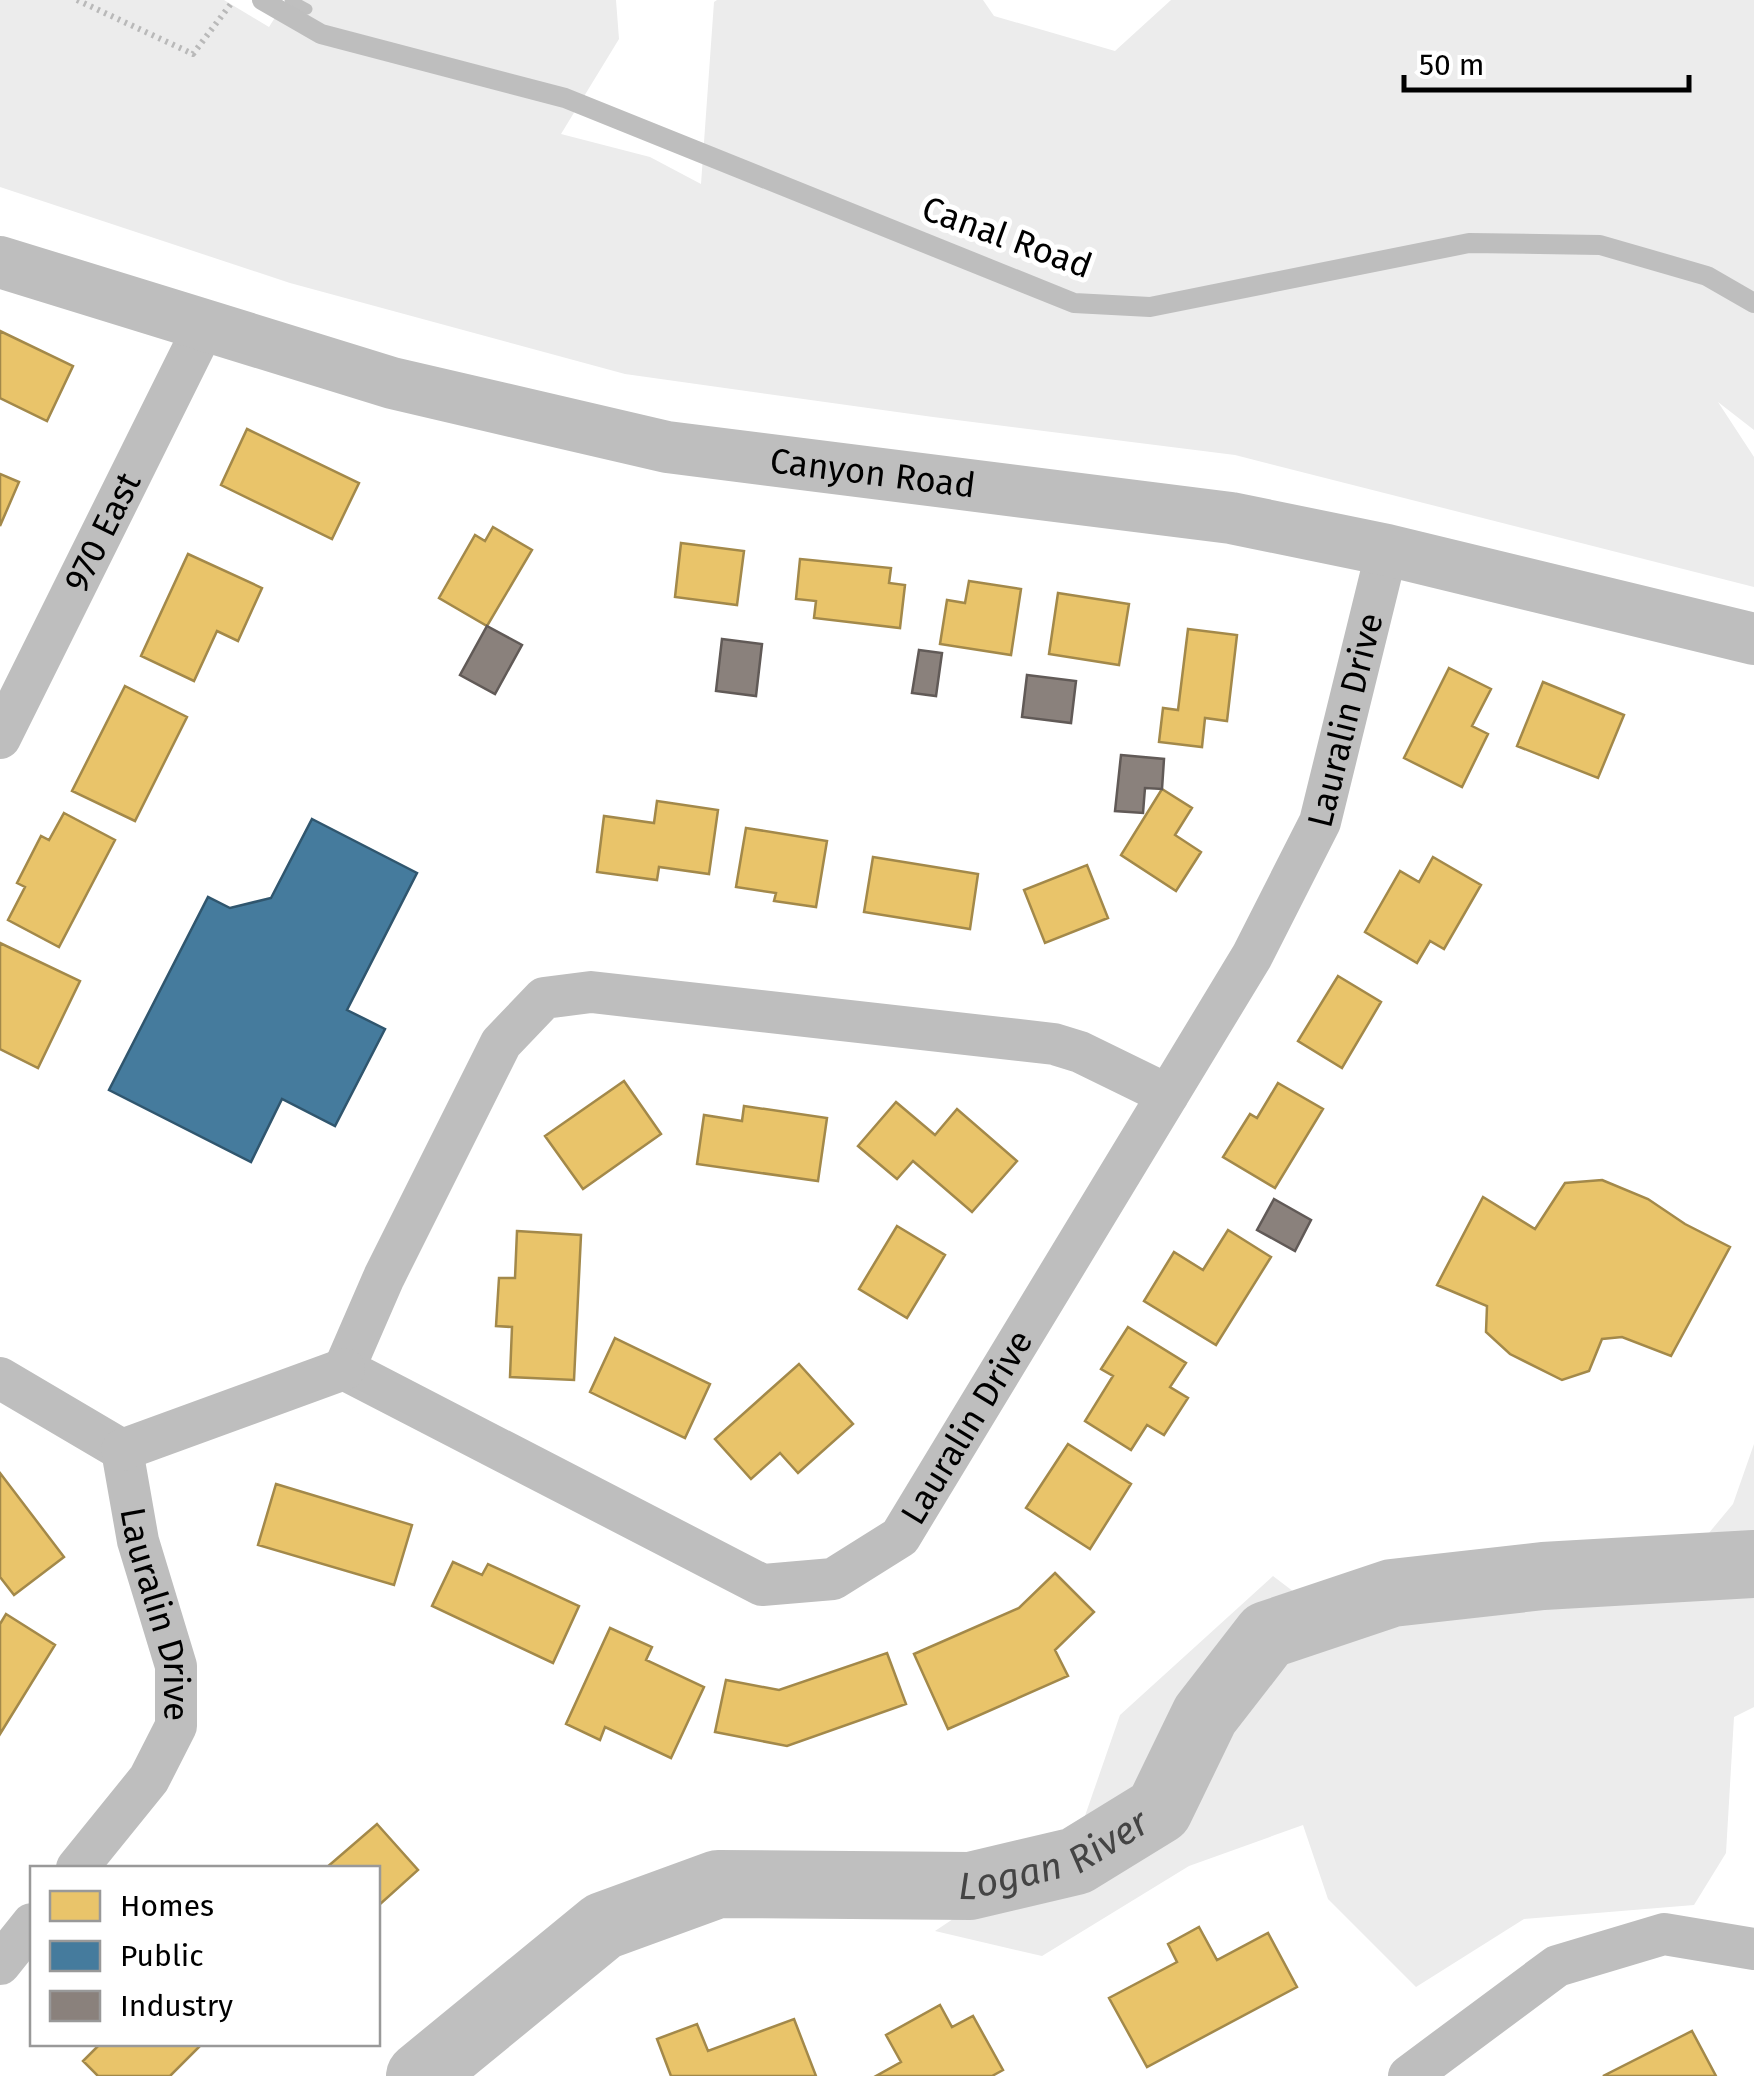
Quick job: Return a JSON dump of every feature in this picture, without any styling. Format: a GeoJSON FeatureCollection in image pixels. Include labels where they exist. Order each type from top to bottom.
{"type":"FeatureCollection","features":[{"type":"Feature","properties":{"kind":"street","name":"Canyon Road"},"geometry":{"type":"LineString","coordinates":[[0,262],[392,383],[667,447],[1231,518],[1387,550],[1754,639]]}},
{"type":"Feature","properties":{"kind":"street","name":"970 East"},"geometry":{"type":"LineString","coordinates":[[0,738],[205,326]]}},
{"type":"Feature","properties":{"kind":"street","name":"Lauralin Drive"},"geometry":{"type":"LineString","coordinates":[[344,1369],[762,1585],[834,1580],[900,1537],[1252,956],[1320,822],[1387,550]]}},
{"type":"Feature","properties":{"kind":"street"},"geometry":{"type":"LineString","coordinates":[[0,1378],[122,1450],[344,1369],[384,1277],[501,1043],[544,998],[590,992],[1054,1044],[1080,1052],[1168,1095]]}},
{"type":"Feature","properties":{"kind":"street","name":"Lauralin Drive"},"geometry":{"type":"LineString","coordinates":[[79,1866],[149,1779],[176,1726],[176,1666],[138,1541],[122,1450]]}},
{"type":"Feature","properties":{"kind":"street"},"geometry":{"type":"LineString","coordinates":[[0,1964],[30,1926]]}},
{"type":"Feature","properties":{"kind":"street"},"geometry":{"type":"LineString","coordinates":[[1409,2076],[1557,1966],[1664,1934],[1754,1948]]}},
{"type":"Feature","properties":{"kind":"lane","name":"Canal Road"},"geometry":{"type":"LineString","coordinates":[[262,0],[321,34],[565,98],[1074,303],[1150,307],[1469,243],[1600,244],[1706,276],[1754,303]]}},
{"type":"Feature","properties":{"kind":"path"},"geometry":{"type":"LineString","coordinates":[[77,0],[193,54],[234,0]]}},
{"type":"Feature","properties":{"kind":"shaded area"},"geometry":{"type":"Polygon","coordinates":[[[0,0],[224,0],[269,27],[286,0],[616,0],[619,39],[561,134],[650,157],[701,184],[717,0],[983,0],[994,16],[1115,51],[1171,0],[1754,0],[1754,430],[1718,402],[1754,457],[1754,587],[1235,455],[625,374],[290,283],[0,187],[0,0]]]}},
{"type":"Feature","properties":{"kind":"shaded area"},"geometry":{"type":"Polygon","coordinates":[[[1754,1444],[1754,1707],[1734,1717],[1726,1853],[1694,1905],[1524,1919],[1416,1987],[1328,1899],[1303,1825],[1189,1866],[1042,1956],[935,1931],[1078,1836],[1120,1715],[1273,1576],[1340,1627],[1664,1587],[1733,1504],[1754,1444]]]}},
{"type":"Feature","properties":{"kind":"building: Homes"},"geometry":{"type":"Polygon","coordinates":[[[0,331],[73,366],[47,421],[0,398],[0,331]]]}},
{"type":"Feature","properties":{"kind":"building: Homes"},"geometry":{"type":"Polygon","coordinates":[[[247,429],[359,483],[332,539],[221,485],[247,429]]]}},
{"type":"Feature","properties":{"kind":"building: Homes"},"geometry":{"type":"Polygon","coordinates":[[[0,474],[19,482],[0,526],[0,474]]]}},
{"type":"Feature","properties":{"kind":"building: Homes"},"geometry":{"type":"Polygon","coordinates":[[[493,527],[532,550],[487,626],[439,598],[475,535],[485,541],[493,527]]]}},
{"type":"Feature","properties":{"kind":"building: Homes"},"geometry":{"type":"Polygon","coordinates":[[[681,543],[744,551],[737,605],[675,597],[681,543]]]}},
{"type":"Feature","properties":{"kind":"building: Homes"},"geometry":{"type":"Polygon","coordinates":[[[188,554],[262,588],[238,641],[217,631],[194,681],[141,656],[188,554]]]}},
{"type":"Feature","properties":{"kind":"building: Homes"},"geometry":{"type":"Polygon","coordinates":[[[800,559],[891,568],[889,583],[905,585],[900,628],[814,618],[816,601],[796,599],[800,559]]]}},
{"type":"Feature","properties":{"kind":"building: Homes"},"geometry":{"type":"Polygon","coordinates":[[[969,581],[1021,589],[1011,655],[940,644],[947,600],[965,603],[969,581]]]}},
{"type":"Feature","properties":{"kind":"building: Homes"},"geometry":{"type":"Polygon","coordinates":[[[1058,593],[1129,604],[1119,665],[1049,654],[1058,593]]]}},
{"type":"Feature","properties":{"kind":"building: Homes"},"geometry":{"type":"Polygon","coordinates":[[[1188,629],[1237,635],[1227,721],[1205,718],[1202,747],[1159,742],[1163,708],[1178,710],[1188,629]]]}},
{"type":"Feature","properties":{"kind":"building: Homes"},"geometry":{"type":"Polygon","coordinates":[[[1449,668],[1491,689],[1472,726],[1488,734],[1462,787],[1404,758],[1449,668]]]}},
{"type":"Feature","properties":{"kind":"building: Homes"},"geometry":{"type":"Polygon","coordinates":[[[1543,682],[1624,715],[1598,778],[1517,746],[1543,682]]]}},
{"type":"Feature","properties":{"kind":"building: Homes"},"geometry":{"type":"Polygon","coordinates":[[[125,686],[187,717],[135,821],[72,791],[125,686]]]}},
{"type":"Feature","properties":{"kind":"building: Homes"},"geometry":{"type":"Polygon","coordinates":[[[1162,789],[1192,808],[1175,835],[1201,852],[1176,891],[1121,855],[1162,789]]]}},
{"type":"Feature","properties":{"kind":"building: Homes"},"geometry":{"type":"Polygon","coordinates":[[[657,801],[718,810],[709,874],[659,867],[657,880],[597,872],[604,816],[654,823],[657,801]]]}},
{"type":"Feature","properties":{"kind":"building: Homes"},"geometry":{"type":"Polygon","coordinates":[[[64,813],[115,840],[59,947],[8,920],[25,887],[17,883],[41,836],[49,840],[64,813]]]}},
{"type":"Feature","properties":{"kind":"building: Homes"},"geometry":{"type":"Polygon","coordinates":[[[746,828],[827,841],[816,907],[774,901],[776,893],[736,887],[746,828]]]}},
{"type":"Feature","properties":{"kind":"building: Homes"},"geometry":{"type":"Polygon","coordinates":[[[873,857],[978,874],[970,929],[864,912],[873,857]]]}},
{"type":"Feature","properties":{"kind":"building: Homes"},"geometry":{"type":"Polygon","coordinates":[[[1433,857],[1481,885],[1444,949],[1430,941],[1417,963],[1365,932],[1400,871],[1419,882],[1433,857]]]}},
{"type":"Feature","properties":{"kind":"building: Homes"},"geometry":{"type":"Polygon","coordinates":[[[1087,865],[1108,918],[1045,943],[1024,890],[1087,865]]]}},
{"type":"Feature","properties":{"kind":"building: Homes"},"geometry":{"type":"Polygon","coordinates":[[[0,943],[80,981],[38,1068],[0,1049],[0,943]]]}},
{"type":"Feature","properties":{"kind":"building: Homes"},"geometry":{"type":"Polygon","coordinates":[[[1338,976],[1381,1002],[1342,1068],[1298,1041],[1338,976]]]}},
{"type":"Feature","properties":{"kind":"building: Homes"},"geometry":{"type":"Polygon","coordinates":[[[624,1081],[661,1134],[583,1189],[545,1136],[624,1081]]]}},
{"type":"Feature","properties":{"kind":"building: Homes"},"geometry":{"type":"Polygon","coordinates":[[[1278,1083],[1323,1109],[1275,1188],[1223,1157],[1250,1114],[1257,1118],[1278,1083]]]}},
{"type":"Feature","properties":{"kind":"building: Homes"},"geometry":{"type":"Polygon","coordinates":[[[896,1102],[935,1135],[957,1109],[1017,1161],[972,1212],[913,1161],[897,1179],[858,1146],[896,1102]]]}},
{"type":"Feature","properties":{"kind":"building: Homes"},"geometry":{"type":"Polygon","coordinates":[[[744,1106],[827,1118],[818,1181],[697,1164],[704,1115],[742,1121],[744,1106]]]}},
{"type":"Feature","properties":{"kind":"building: Homes"},"geometry":{"type":"Polygon","coordinates":[[[1602,1180],[1648,1199],[1730,1247],[1671,1356],[1622,1337],[1602,1339],[1589,1371],[1562,1380],[1510,1354],[1486,1332],[1487,1306],[1437,1285],[1483,1197],[1535,1229],[1565,1183],[1602,1180]]]}},
{"type":"Feature","properties":{"kind":"building: Homes"},"geometry":{"type":"Polygon","coordinates":[[[897,1226],[945,1255],[907,1318],[859,1289],[897,1226]]]}},
{"type":"Feature","properties":{"kind":"building: Homes"},"geometry":{"type":"Polygon","coordinates":[[[1228,1230],[1271,1257],[1216,1345],[1144,1301],[1174,1252],[1203,1270],[1228,1230]]]}},
{"type":"Feature","properties":{"kind":"building: Homes"},"geometry":{"type":"Polygon","coordinates":[[[517,1231],[581,1235],[574,1380],[510,1377],[512,1327],[496,1326],[499,1278],[515,1278],[517,1231]]]}},
{"type":"Feature","properties":{"kind":"building: Homes"},"geometry":{"type":"Polygon","coordinates":[[[1128,1327],[1186,1363],[1170,1387],[1188,1398],[1164,1435],[1147,1425],[1131,1450],[1085,1421],[1113,1376],[1101,1369],[1128,1327]]]}},
{"type":"Feature","properties":{"kind":"building: Homes"},"geometry":{"type":"Polygon","coordinates":[[[615,1338],[710,1384],[685,1438],[590,1392],[615,1338]]]}},
{"type":"Feature","properties":{"kind":"building: Homes"},"geometry":{"type":"Polygon","coordinates":[[[799,1364],[853,1424],[798,1473],[780,1453],[751,1479],[715,1439],[799,1364]]]}},
{"type":"Feature","properties":{"kind":"building: Homes"},"geometry":{"type":"Polygon","coordinates":[[[1068,1444],[1131,1484],[1090,1549],[1026,1508],[1068,1444]]]}},
{"type":"Feature","properties":{"kind":"building: Homes"},"geometry":{"type":"Polygon","coordinates":[[[0,1473],[64,1557],[14,1595],[0,1577],[0,1473]]]}},
{"type":"Feature","properties":{"kind":"building: Homes"},"geometry":{"type":"Polygon","coordinates":[[[276,1484],[412,1525],[394,1585],[258,1545],[276,1484]]]}},
{"type":"Feature","properties":{"kind":"building: Homes"},"geometry":{"type":"Polygon","coordinates":[[[453,1562],[482,1575],[488,1564],[579,1606],[553,1663],[432,1606],[453,1562]]]}},
{"type":"Feature","properties":{"kind":"building: Homes"},"geometry":{"type":"Polygon","coordinates":[[[1055,1573],[1094,1612],[1055,1650],[1068,1676],[948,1729],[914,1654],[1019,1608],[1055,1573]]]}},
{"type":"Feature","properties":{"kind":"building: Homes"},"geometry":{"type":"Polygon","coordinates":[[[6,1614],[55,1645],[0,1734],[0,1624],[6,1614]]]}},
{"type":"Feature","properties":{"kind":"building: Homes"},"geometry":{"type":"Polygon","coordinates":[[[610,1628],[652,1647],[646,1660],[704,1687],[671,1758],[605,1727],[600,1740],[566,1724],[610,1628]]]}},
{"type":"Feature","properties":{"kind":"building: Homes"},"geometry":{"type":"Polygon","coordinates":[[[887,1653],[906,1704],[787,1746],[715,1732],[726,1680],[779,1690],[887,1653]]]}},
{"type":"Feature","properties":{"kind":"building: Homes"},"geometry":{"type":"Polygon","coordinates":[[[377,1824],[418,1870],[380,1904],[380,1866],[328,1866],[377,1824]]]}},
{"type":"Feature","properties":{"kind":"building: Homes"},"geometry":{"type":"Polygon","coordinates":[[[1199,1927],[1217,1960],[1268,1933],[1297,1987],[1147,2067],[1109,1998],[1177,1962],[1168,1944],[1199,1927]]]}},
{"type":"Feature","properties":{"kind":"building: Homes"},"geometry":{"type":"Polygon","coordinates":[[[940,2005],[952,2027],[973,2016],[1003,2070],[992,2076],[876,2076],[901,2062],[886,2035],[940,2005]]]}},
{"type":"Feature","properties":{"kind":"building: Homes"},"geometry":{"type":"Polygon","coordinates":[[[794,2019],[816,2076],[671,2076],[657,2039],[697,2024],[708,2051],[794,2019]]]}},
{"type":"Feature","properties":{"kind":"building: Homes"},"geometry":{"type":"Polygon","coordinates":[[[1692,2031],[1716,2076],[1603,2076],[1692,2031]]]}},
{"type":"Feature","properties":{"kind":"building: Homes"},"geometry":{"type":"Polygon","coordinates":[[[98,2046],[200,2046],[170,2076],[98,2076],[83,2061],[98,2046]]]}},
{"type":"Feature","properties":{"kind":"building: Public"},"geometry":{"type":"Polygon","coordinates":[[[312,819],[417,873],[347,1010],[385,1029],[335,1126],[282,1099],[251,1162],[109,1090],[208,897],[230,908],[271,898],[312,819]]]}},
{"type":"Feature","properties":{"kind":"building: Industry"},"geometry":{"type":"Polygon","coordinates":[[[487,626],[522,645],[495,694],[460,675],[487,626]]]}},
{"type":"Feature","properties":{"kind":"building: Industry"},"geometry":{"type":"Polygon","coordinates":[[[722,639],[762,644],[756,696],[716,691],[722,639]]]}},
{"type":"Feature","properties":{"kind":"building: Industry"},"geometry":{"type":"Polygon","coordinates":[[[919,650],[942,653],[936,696],[912,693],[919,650]]]}},
{"type":"Feature","properties":{"kind":"building: Industry"},"geometry":{"type":"Polygon","coordinates":[[[1027,675],[1076,681],[1071,723],[1022,717],[1027,675]]]}},
{"type":"Feature","properties":{"kind":"building: Industry"},"geometry":{"type":"Polygon","coordinates":[[[1121,755],[1164,759],[1162,789],[1145,788],[1143,813],[1115,811],[1121,755]]]}},
{"type":"Feature","properties":{"kind":"building: Industry"},"geometry":{"type":"Polygon","coordinates":[[[1274,1199],[1311,1220],[1295,1251],[1257,1230],[1274,1199]]]}},
{"type":"Feature","properties":{"kind":"waterway"},"geometry":{"type":"LineString","coordinates":[[290,0],[307,9]]}},
{"type":"Feature","properties":{"kind":"waterway","name":"Logan River"},"geometry":{"type":"LineString","coordinates":[[420,2076],[603,1926],[718,1884],[970,1886],[1076,1861],[1159,1810],[1205,1715],[1267,1635],[1392,1593],[1543,1576],[1754,1564]]}}]}
